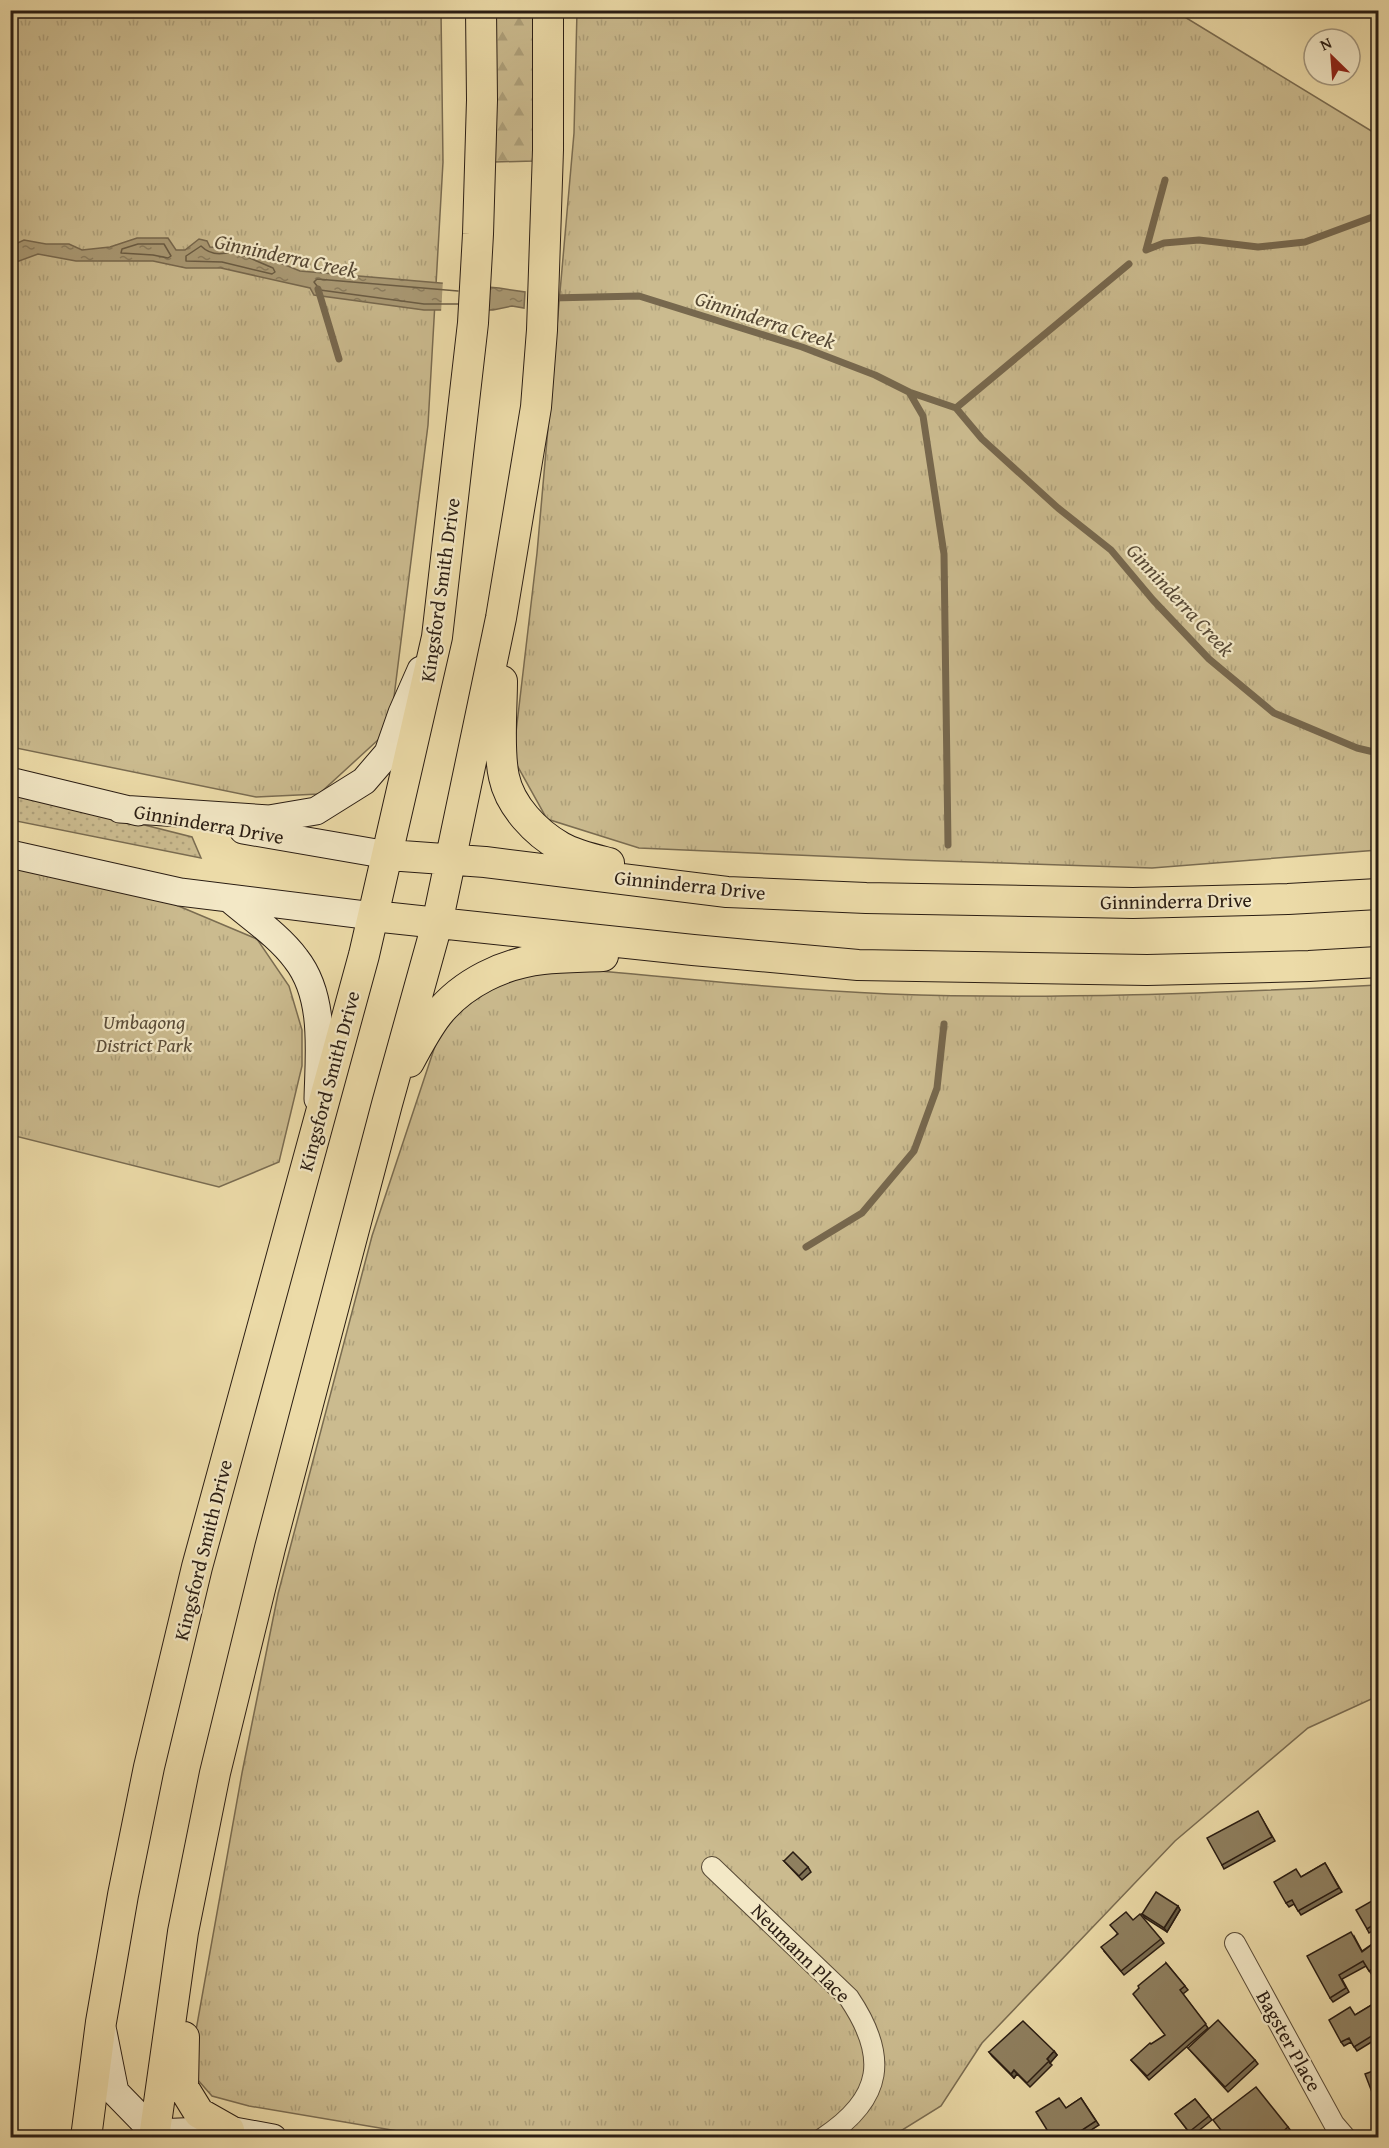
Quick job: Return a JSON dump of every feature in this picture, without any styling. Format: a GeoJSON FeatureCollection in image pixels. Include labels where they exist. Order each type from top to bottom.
{"type":"FeatureCollection","features":[{"type":"Feature","properties":{"kind":"main road","name":"Kingsford Smith Drive"},"geometry":{"type":"LineString","coordinates":[[86,2138],[101,2022],[123,1894],[157,1734],[200,1556],[373,916],[437,637],[473,323],[482,100],[481,10]]}},
{"type":"Feature","properties":{"kind":"main road"},"geometry":{"type":"LineString","coordinates":[[156,2136],[183,1932],[220,1750],[270,1548],[437,924],[501,618],[536,407],[546,244],[548,10]]}},
{"type":"Feature","properties":{"kind":"main road"},"geometry":{"type":"LineString","coordinates":[[501,618],[502,766],[507,788],[528,821],[540,833],[561,847],[583,856],[728,892]]}},
{"type":"Feature","properties":{"kind":"main road"},"geometry":{"type":"LineString","coordinates":[[120,809],[269,819],[316,811],[364,781],[388,753],[402,713],[437,637]]}},
{"type":"Feature","properties":{"kind":"main road","name":"Ginninderra Drive"},"geometry":{"type":"LineString","coordinates":[[10,781],[120,809],[388,855],[485,862],[728,892],[866,898],[1133,903],[1378,894]]}},
{"type":"Feature","properties":{"kind":"main road"},"geometry":{"type":"LineString","coordinates":[[10,854],[180,892],[231,900],[437,924],[858,964],[1135,970],[1378,962]]}},
{"type":"Feature","properties":{"kind":"main road"},"geometry":{"type":"LineString","coordinates":[[231,900],[297,959],[311,986],[319,1027],[318,1121]]}},
{"type":"Feature","properties":{"kind":"main road"},"geometry":{"type":"LineString","coordinates":[[387,1104],[421,1040],[439,1013],[462,992],[486,976],[514,965],[542,959],[693,950]]}},
{"type":"Feature","properties":{"kind":"main road"},"geometry":{"type":"LineString","coordinates":[[183,1932],[183,2087],[199,2113],[229,2130]]}},
{"type":"Feature","properties":{"kind":"main road"},"geometry":{"type":"LineString","coordinates":[[101,2022],[115,2092],[156,2136]]}},
{"type":"Feature","properties":{"kind":"main road"},"geometry":{"type":"LineString","coordinates":[[156,2136],[229,2130],[273,2138]]}},
{"type":"Feature","properties":{"kind":"street","name":"Neumann Place"},"geometry":{"type":"LineString","coordinates":[[712,1867],[849,1998],[864,2021],[875,2061],[872,2086],[850,2117],[823,2138]]}},
{"type":"Feature","properties":{"kind":"street","name":"Bagster Place"},"geometry":{"type":"LineString","coordinates":[[1235,1943],[1334,2124],[1346,2138]]}},
{"type":"Feature","properties":{"kind":"green space"},"geometry":{"type":"Polygon","coordinates":[[[11,11],[441,11],[443,162],[428,425],[390,729],[319,794],[256,797],[11,747],[11,11]]]}},
{"type":"Feature","properties":{"kind":"green space"},"geometry":{"type":"Polygon","coordinates":[[[494,11],[533,11],[534,161],[494,162],[494,11]]]}},
{"type":"Feature","properties":{"kind":"green space"},"geometry":{"type":"Polygon","coordinates":[[[577,11],[1175,11],[1378,135],[1378,850],[1152,868],[911,860],[639,848],[547,819],[513,758],[537,553],[574,133],[577,11]]]}},
{"type":"Feature","properties":{"kind":"green space"},"geometry":{"type":"Polygon","coordinates":[[[10,791],[192,837],[201,858],[11,820],[10,791]]]}},
{"type":"Feature","properties":{"kind":"green space","name":"Umbagong District Park"},"geometry":{"type":"Polygon","coordinates":[[[11,865],[169,902],[257,939],[289,986],[302,1030],[302,1066],[279,1162],[219,1187],[11,1135],[11,865]]]}},
{"type":"Feature","properties":{"kind":"green space"},"geometry":{"type":"Polygon","coordinates":[[[558,967],[806,989],[950,996],[1134,995],[1378,985],[1378,1696],[1308,1728],[1175,1841],[982,2043],[941,2106],[891,2137],[439,2138],[249,2106],[212,2096],[197,2079],[193,2047],[242,1773],[278,1594],[372,1236],[436,1043],[448,1018],[476,989],[558,967]]]}},
{"type":"Feature","properties":{"kind":"water"},"geometry":{"type":"Polygon","coordinates":[[[137,238],[168,238],[176,250],[185,250],[199,239],[207,241],[210,247],[225,248],[231,243],[300,271],[525,292],[524,308],[512,306],[493,310],[424,310],[314,295],[310,288],[221,268],[186,268],[153,261],[76,261],[38,254],[11,264],[11,246],[24,240],[46,244],[69,244],[82,250],[110,247],[137,238]]]}},
{"type":"Feature","properties":{"kind":"pier"},"geometry":{"type":"Polygon","coordinates":[[[443,280],[491,284],[489,313],[441,313],[443,280]]]}},
{"type":"Feature","properties":{"kind":"building"},"geometry":{"type":"Polygon","coordinates":[[[1258,1811],[1272,1837],[1222,1865],[1207,1838],[1258,1811]]]}},
{"type":"Feature","properties":{"kind":"building"},"geometry":{"type":"Polygon","coordinates":[[[793,1852],[808,1867],[799,1876],[784,1861],[793,1852]]]}},
{"type":"Feature","properties":{"kind":"building"},"geometry":{"type":"Polygon","coordinates":[[[1325,1863],[1339,1888],[1298,1911],[1292,1900],[1286,1903],[1274,1882],[1296,1869],[1301,1877],[1325,1863]]]}},
{"type":"Feature","properties":{"kind":"building"},"geometry":{"type":"Polygon","coordinates":[[[1156,1892],[1178,1906],[1164,1928],[1142,1914],[1156,1892]]]}},
{"type":"Feature","properties":{"kind":"building"},"geometry":{"type":"Polygon","coordinates":[[[1377,1898],[1378,1922],[1367,1929],[1356,1910],[1377,1898]]]}},
{"type":"Feature","properties":{"kind":"building"},"geometry":{"type":"Polygon","coordinates":[[[1126,1912],[1133,1920],[1140,1914],[1161,1939],[1121,1971],[1101,1947],[1118,1934],[1110,1925],[1126,1912]]]}},
{"type":"Feature","properties":{"kind":"building"},"geometry":{"type":"Polygon","coordinates":[[[1351,1932],[1362,1952],[1378,1940],[1378,1965],[1369,1971],[1363,1961],[1339,1975],[1346,1988],[1330,1998],[1307,1956],[1351,1932]]]}},
{"type":"Feature","properties":{"kind":"building"},"geometry":{"type":"Polygon","coordinates":[[[1166,1963],[1185,1986],[1180,1990],[1206,2024],[1147,2076],[1131,2060],[1150,2043],[1165,2035],[1133,1994],[1139,1988],[1138,1986],[1166,1963]]]}},
{"type":"Feature","properties":{"kind":"building"},"geometry":{"type":"Polygon","coordinates":[[[1378,2001],[1378,2032],[1354,2047],[1349,2038],[1341,2042],[1329,2020],[1350,2007],[1355,2015],[1378,2001]]]}},
{"type":"Feature","properties":{"kind":"building"},"geometry":{"type":"Polygon","coordinates":[[[1218,2020],[1255,2060],[1225,2087],[1188,2048],[1218,2020]]]}},
{"type":"Feature","properties":{"kind":"building"},"geometry":{"type":"Polygon","coordinates":[[[1023,2021],[1054,2051],[1047,2059],[1049,2061],[1027,2083],[1014,2070],[1011,2074],[989,2052],[1023,2021]]]}},
{"type":"Feature","properties":{"kind":"building"},"geometry":{"type":"Polygon","coordinates":[[[1378,2069],[1378,2108],[1365,2074],[1378,2069]]]}},
{"type":"Feature","properties":{"kind":"building"},"geometry":{"type":"Polygon","coordinates":[[[1256,2087],[1288,2127],[1280,2134],[1283,2138],[1227,2138],[1213,2120],[1256,2087]]]}},
{"type":"Feature","properties":{"kind":"building"},"geometry":{"type":"Polygon","coordinates":[[[1059,2098],[1066,2108],[1081,2098],[1096,2121],[1070,2138],[1052,2138],[1036,2112],[1059,2098]]]}},
{"type":"Feature","properties":{"kind":"building"},"geometry":{"type":"Polygon","coordinates":[[[1195,2099],[1209,2116],[1189,2132],[1175,2114],[1195,2099]]]}},
{"type":"Feature","properties":{"kind":"waterway"},"geometry":{"type":"LineString","coordinates":[[1146,250],[1165,180]]}},
{"type":"Feature","properties":{"kind":"waterway"},"geometry":{"type":"LineString","coordinates":[[1146,250],[1164,243],[1199,240],[1258,247],[1305,242],[1378,215]]}},
{"type":"Feature","properties":{"kind":"waterway"},"geometry":{"type":"LineString","coordinates":[[956,408],[1129,264]]}},
{"type":"Feature","properties":{"kind":"waterway"},"geometry":{"type":"LineString","coordinates":[[318,289],[339,359]]}},
{"type":"Feature","properties":{"kind":"waterway","name":"Ginninderra Creek"},"geometry":{"type":"LineString","coordinates":[[551,298],[639,296],[802,347],[875,375],[909,392],[956,408],[982,439],[1058,508],[1111,550],[1153,600],[1209,659],[1274,713],[1357,748],[1378,753]]}},
{"type":"Feature","properties":{"kind":"waterway"},"geometry":{"type":"LineString","coordinates":[[909,392],[923,416],[944,554],[948,845]]}},
{"type":"Feature","properties":{"kind":"waterway"},"geometry":{"type":"LineString","coordinates":[[806,1247],[862,1213],[914,1151],[937,1088],[944,1024]]}}]}
